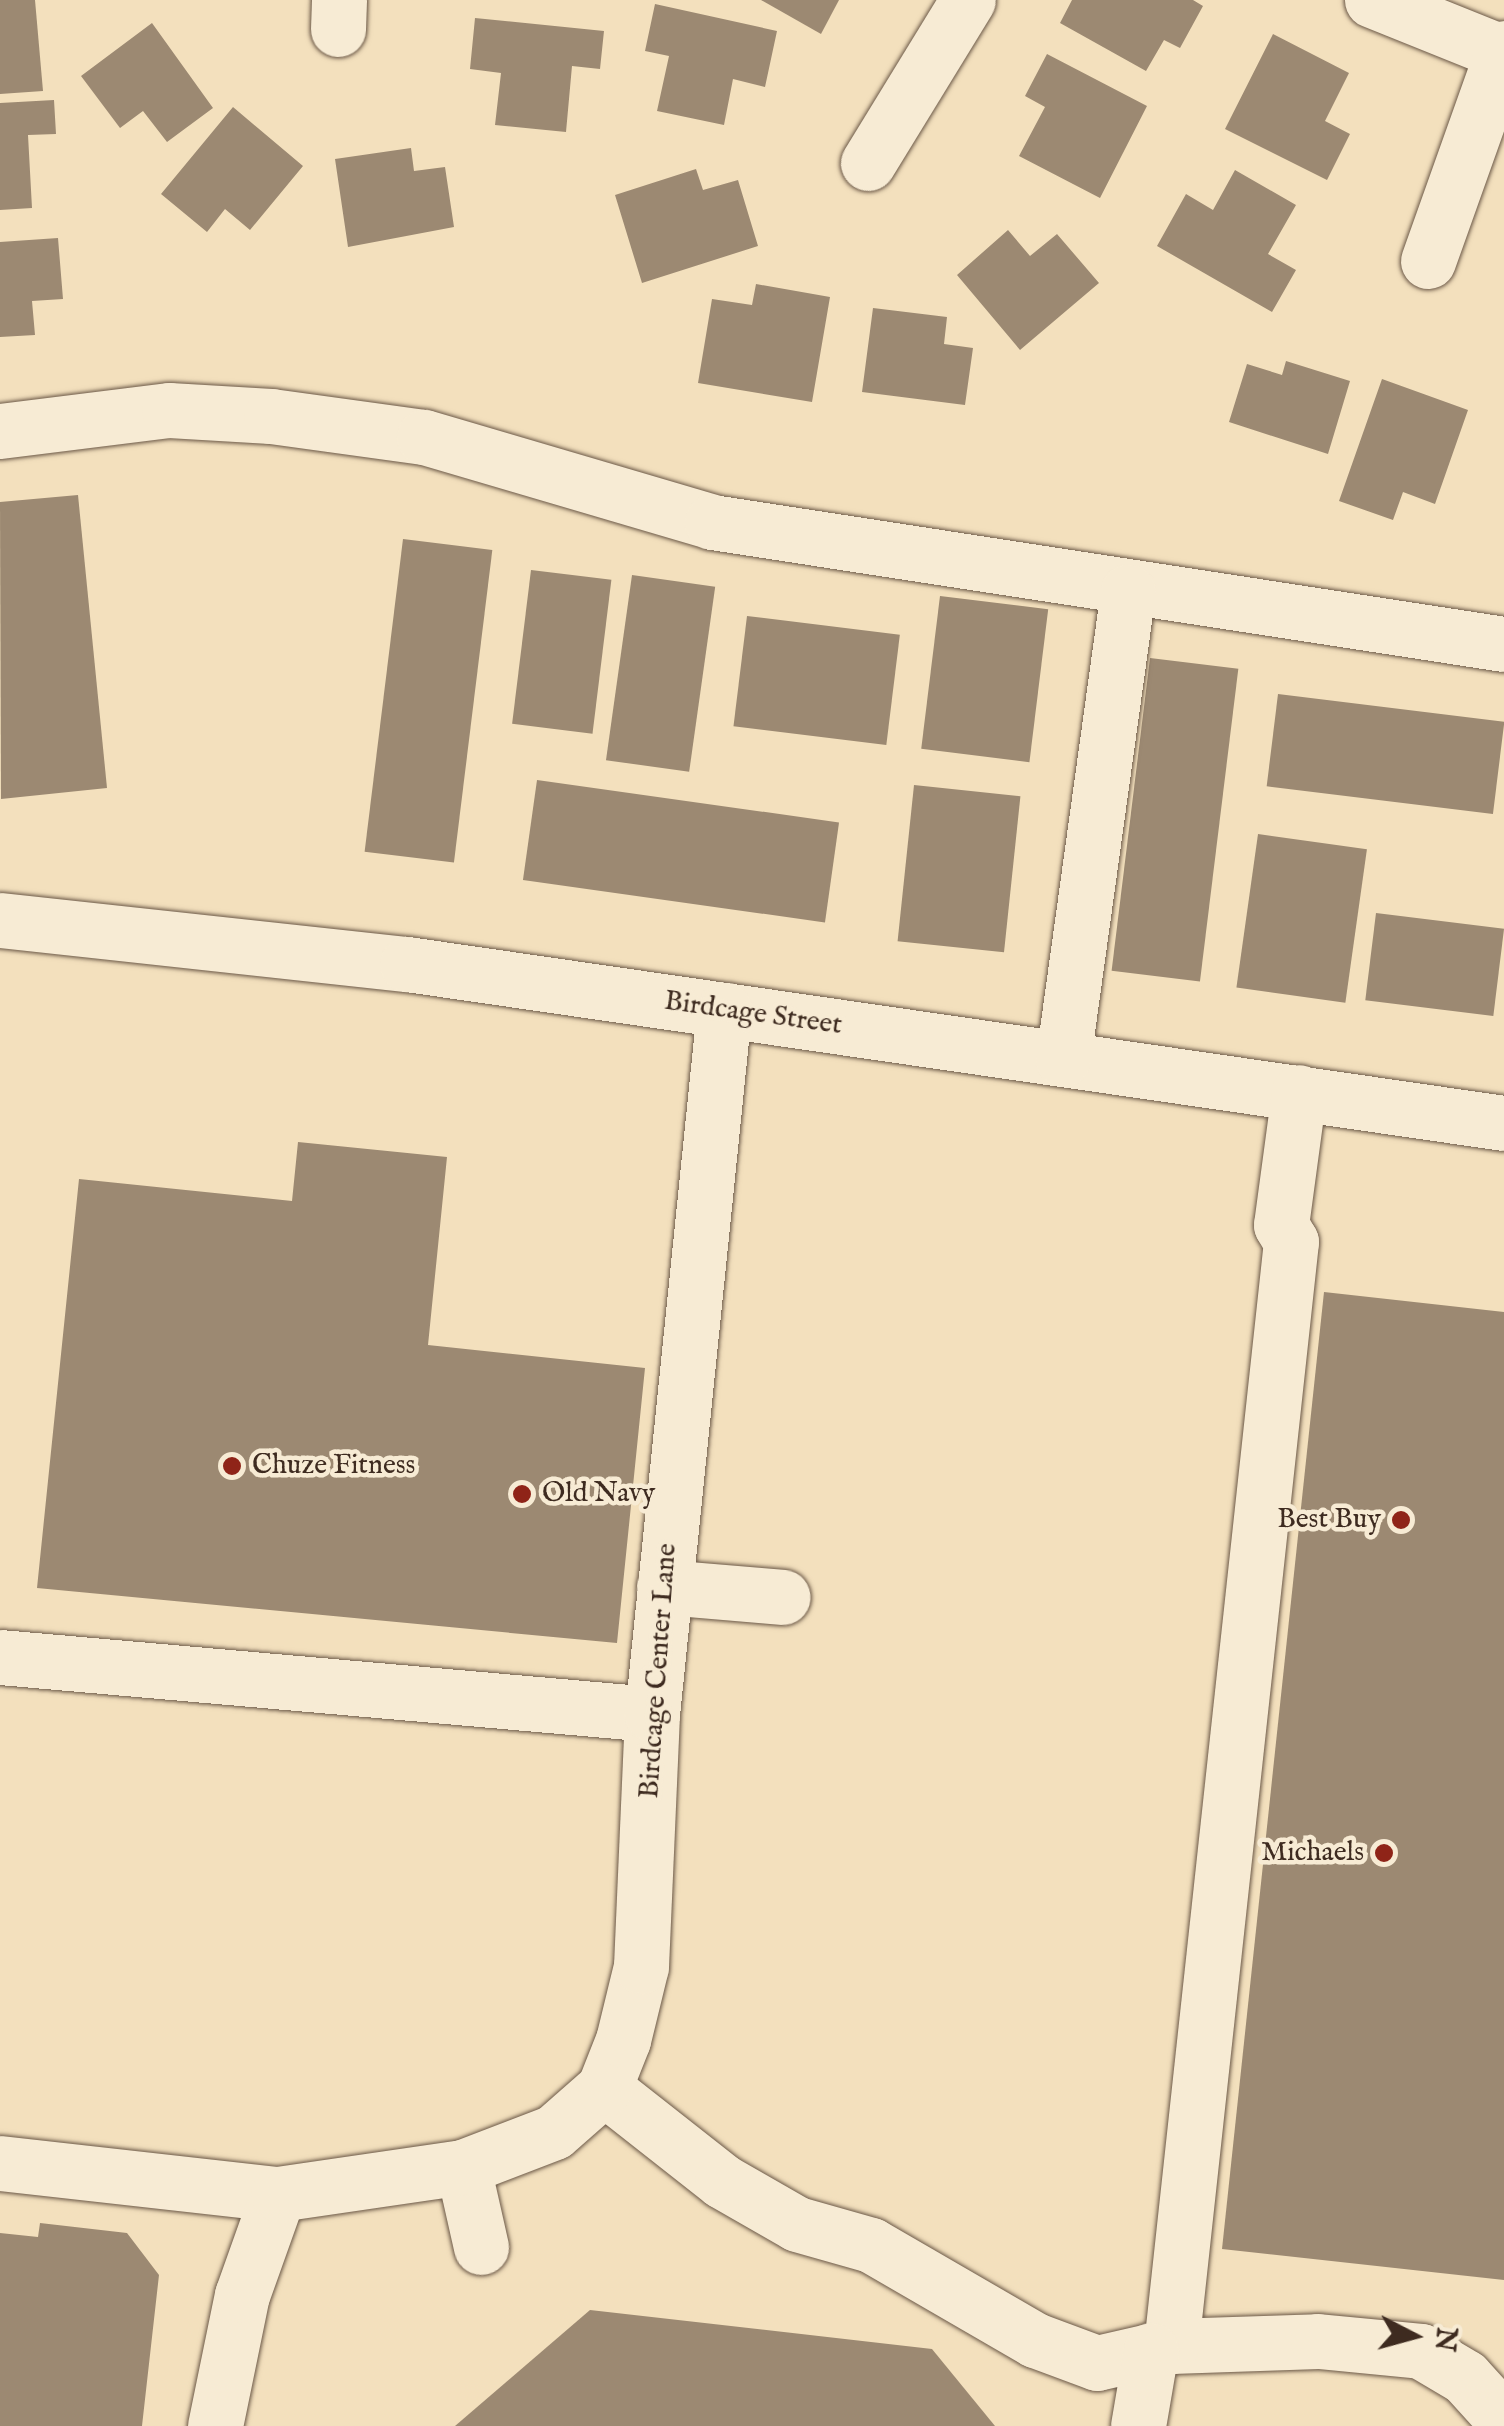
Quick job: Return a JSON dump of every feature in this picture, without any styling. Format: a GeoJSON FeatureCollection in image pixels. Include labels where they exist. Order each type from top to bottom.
{"type":"FeatureCollection","features":[{"type":"Feature","properties":{"kind":"street"},"geometry":{"type":"LineString","coordinates":[[868,163],[968,0]]}},
{"type":"Feature","properties":{"kind":"street"},"geometry":{"type":"LineString","coordinates":[[1372,0],[1504,51],[1428,261]]}},
{"type":"Feature","properties":{"kind":"street"},"geometry":{"type":"LineString","coordinates":[[0,431],[169,410],[424,437],[712,522],[1128,591],[1504,644]]}},
{"type":"Feature","properties":{"kind":"street"},"geometry":{"type":"LineString","coordinates":[[1063,1059],[1128,591]]}},
{"type":"Feature","properties":{"kind":"street","name":"Birdcage Street"},"geometry":{"type":"LineString","coordinates":[[0,920],[336,955],[1504,1123]]}},
{"type":"Feature","properties":{"kind":"street","name":"Birdcage Center Lane"},"geometry":{"type":"LineString","coordinates":[[604,2088],[641,1966],[652,1714],[724,1010]]}},
{"type":"Feature","properties":{"kind":"street"},"geometry":{"type":"LineString","coordinates":[[1138,2426],[1161,2348],[1291,1242],[1281,1225],[1299,1092]]}},
{"type":"Feature","properties":{"kind":"street"},"geometry":{"type":"LineString","coordinates":[[664,1586],[783,1598]]}},
{"type":"Feature","properties":{"kind":"street"},"geometry":{"type":"LineString","coordinates":[[0,1657],[652,1714]]}},
{"type":"Feature","properties":{"kind":"street"},"geometry":{"type":"LineString","coordinates":[[0,2163],[278,2194],[462,2167],[554,2132],[604,2088],[722,2181],[797,2224],[870,2245],[1034,2340],[1097,2363],[1161,2348],[1318,2341],[1421,2352],[1464,2377],[1504,2420]]}},
{"type":"Feature","properties":{"kind":"street"},"geometry":{"type":"LineString","coordinates":[[462,2167],[481,2246]]}},
{"type":"Feature","properties":{"kind":"street"},"geometry":{"type":"LineString","coordinates":[[215,2426],[242,2296],[278,2194]]}},
{"type":"Feature","properties":{"kind":"building"},"geometry":{"type":"Polygon","coordinates":[[[0,0],[35,0],[43,91],[0,94],[0,0]]]}},
{"type":"Feature","properties":{"kind":"building"},"geometry":{"type":"Polygon","coordinates":[[[761,0],[839,0],[821,34],[761,0]]]}},
{"type":"Feature","properties":{"kind":"building"},"geometry":{"type":"Polygon","coordinates":[[[1072,0],[1193,0],[1203,6],[1180,48],[1164,40],[1146,71],[1060,23],[1072,0]]]}},
{"type":"Feature","properties":{"kind":"building"},"geometry":{"type":"Polygon","coordinates":[[[655,4],[777,31],[765,87],[733,79],[724,125],[657,111],[669,56],[645,51],[655,4]]]}},
{"type":"Feature","properties":{"kind":"building"},"geometry":{"type":"Polygon","coordinates":[[[475,18],[604,31],[600,69],[572,66],[566,132],[495,125],[501,73],[470,69],[475,18]]]}},
{"type":"Feature","properties":{"kind":"building"},"geometry":{"type":"Polygon","coordinates":[[[152,23],[213,108],[167,142],[143,111],[120,128],[81,76],[152,23]]]}},
{"type":"Feature","properties":{"kind":"building"},"geometry":{"type":"Polygon","coordinates":[[[1273,34],[1349,73],[1325,121],[1350,134],[1327,180],[1225,129],[1273,34]]]}},
{"type":"Feature","properties":{"kind":"building"},"geometry":{"type":"Polygon","coordinates":[[[1047,54],[1147,106],[1100,198],[1019,156],[1045,107],[1025,96],[1047,54]]]}},
{"type":"Feature","properties":{"kind":"building"},"geometry":{"type":"Polygon","coordinates":[[[54,100],[56,134],[28,135],[32,208],[0,210],[0,103],[54,100]]]}},
{"type":"Feature","properties":{"kind":"building"},"geometry":{"type":"Polygon","coordinates":[[[233,107],[303,166],[250,230],[225,209],[207,232],[161,194],[233,107]]]}},
{"type":"Feature","properties":{"kind":"building"},"geometry":{"type":"Polygon","coordinates":[[[411,148],[414,171],[445,167],[454,227],[348,247],[335,159],[411,148]]]}},
{"type":"Feature","properties":{"kind":"building"},"geometry":{"type":"Polygon","coordinates":[[[696,169],[703,190],[738,180],[758,246],[642,283],[615,195],[696,169]]]}},
{"type":"Feature","properties":{"kind":"building"},"geometry":{"type":"Polygon","coordinates":[[[1235,170],[1296,205],[1268,254],[1296,270],[1272,312],[1157,246],[1186,194],[1213,210],[1235,170]]]}},
{"type":"Feature","properties":{"kind":"building"},"geometry":{"type":"Polygon","coordinates":[[[1008,230],[1030,256],[1057,234],[1099,283],[1020,350],[957,275],[1008,230]]]}},
{"type":"Feature","properties":{"kind":"building"},"geometry":{"type":"Polygon","coordinates":[[[58,238],[63,299],[32,301],[35,335],[0,337],[0,242],[58,238]]]}},
{"type":"Feature","properties":{"kind":"building"},"geometry":{"type":"Polygon","coordinates":[[[756,284],[830,297],[812,402],[698,383],[712,299],[752,305],[756,284]]]}},
{"type":"Feature","properties":{"kind":"building"},"geometry":{"type":"Polygon","coordinates":[[[873,308],[947,317],[944,344],[973,348],[965,405],[862,392],[873,308]]]}},
{"type":"Feature","properties":{"kind":"building"},"geometry":{"type":"Polygon","coordinates":[[[1286,361],[1350,381],[1328,454],[1229,422],[1247,364],[1282,375],[1286,361]]]}},
{"type":"Feature","properties":{"kind":"building"},"geometry":{"type":"Polygon","coordinates":[[[1382,379],[1468,410],[1435,504],[1403,492],[1393,520],[1339,501],[1382,379]]]}},
{"type":"Feature","properties":{"kind":"building"},"geometry":{"type":"Polygon","coordinates":[[[78,495],[107,788],[1,799],[0,502],[78,495]]]}},
{"type":"Feature","properties":{"kind":"building"},"geometry":{"type":"Polygon","coordinates":[[[403,539],[492,550],[454,863],[365,852],[403,539]]]}},
{"type":"Feature","properties":{"kind":"building"},"geometry":{"type":"Polygon","coordinates":[[[531,570],[611,580],[593,734],[512,724],[531,570]]]}},
{"type":"Feature","properties":{"kind":"building"},"geometry":{"type":"Polygon","coordinates":[[[632,575],[715,587],[689,772],[606,760],[632,575]]]}},
{"type":"Feature","properties":{"kind":"building"},"geometry":{"type":"Polygon","coordinates":[[[940,596],[1048,609],[1029,762],[921,749],[940,596]]]}},
{"type":"Feature","properties":{"kind":"building"},"geometry":{"type":"Polygon","coordinates":[[[747,616],[900,635],[886,745],[733,726],[747,616]]]}},
{"type":"Feature","properties":{"kind":"building"},"geometry":{"type":"Polygon","coordinates":[[[1150,658],[1238,669],[1200,981],[1112,971],[1150,658]]]}},
{"type":"Feature","properties":{"kind":"building"},"geometry":{"type":"Polygon","coordinates":[[[1278,694],[1504,722],[1493,814],[1267,786],[1278,694]]]}},
{"type":"Feature","properties":{"kind":"building"},"geometry":{"type":"Polygon","coordinates":[[[537,780],[839,822],[825,922],[523,880],[537,780]]]}},
{"type":"Feature","properties":{"kind":"building"},"geometry":{"type":"Polygon","coordinates":[[[914,785],[1020,796],[1004,952],[898,941],[914,785]]]}},
{"type":"Feature","properties":{"kind":"building"},"geometry":{"type":"Polygon","coordinates":[[[1258,834],[1367,849],[1345,1003],[1236,987],[1258,834]]]}},
{"type":"Feature","properties":{"kind":"building"},"geometry":{"type":"Polygon","coordinates":[[[1376,913],[1504,929],[1493,1016],[1365,1000],[1376,913]]]}},
{"type":"Feature","properties":{"kind":"building","name":"Chuze Fitness"},"geometry":{"type":"Polygon","coordinates":[[[298,1142],[447,1157],[428,1345],[645,1368],[617,1643],[37,1588],[79,1179],[292,1201],[298,1142]]]}},
{"type":"Feature","properties":{"kind":"building"},"geometry":{"type":"Polygon","coordinates":[[[1324,1292],[1504,1312],[1504,2280],[1222,2249],[1324,1292]]]}},
{"type":"Feature","properties":{"kind":"building"},"geometry":{"type":"Polygon","coordinates":[[[40,2223],[127,2233],[159,2275],[142,2426],[0,2426],[0,2233],[38,2237],[40,2223]]]}},
{"type":"Feature","properties":{"kind":"building"},"geometry":{"type":"Polygon","coordinates":[[[590,2310],[932,2349],[995,2426],[455,2426],[590,2310]]]}},
{"type":"Feature","properties":{"kind":"place","name":"Chuze Fitness"},"geometry":{"type":"Point","coordinates":[232,1466]}},
{"type":"Feature","properties":{"kind":"place","name":"Old Navy"},"geometry":{"type":"Point","coordinates":[522,1494]}},
{"type":"Feature","properties":{"kind":"place","name":"Best Buy"},"geometry":{"type":"Point","coordinates":[1401,1520]}},
{"type":"Feature","properties":{"kind":"place","name":"Michaels"},"geometry":{"type":"Point","coordinates":[1384,1853]}}]}
